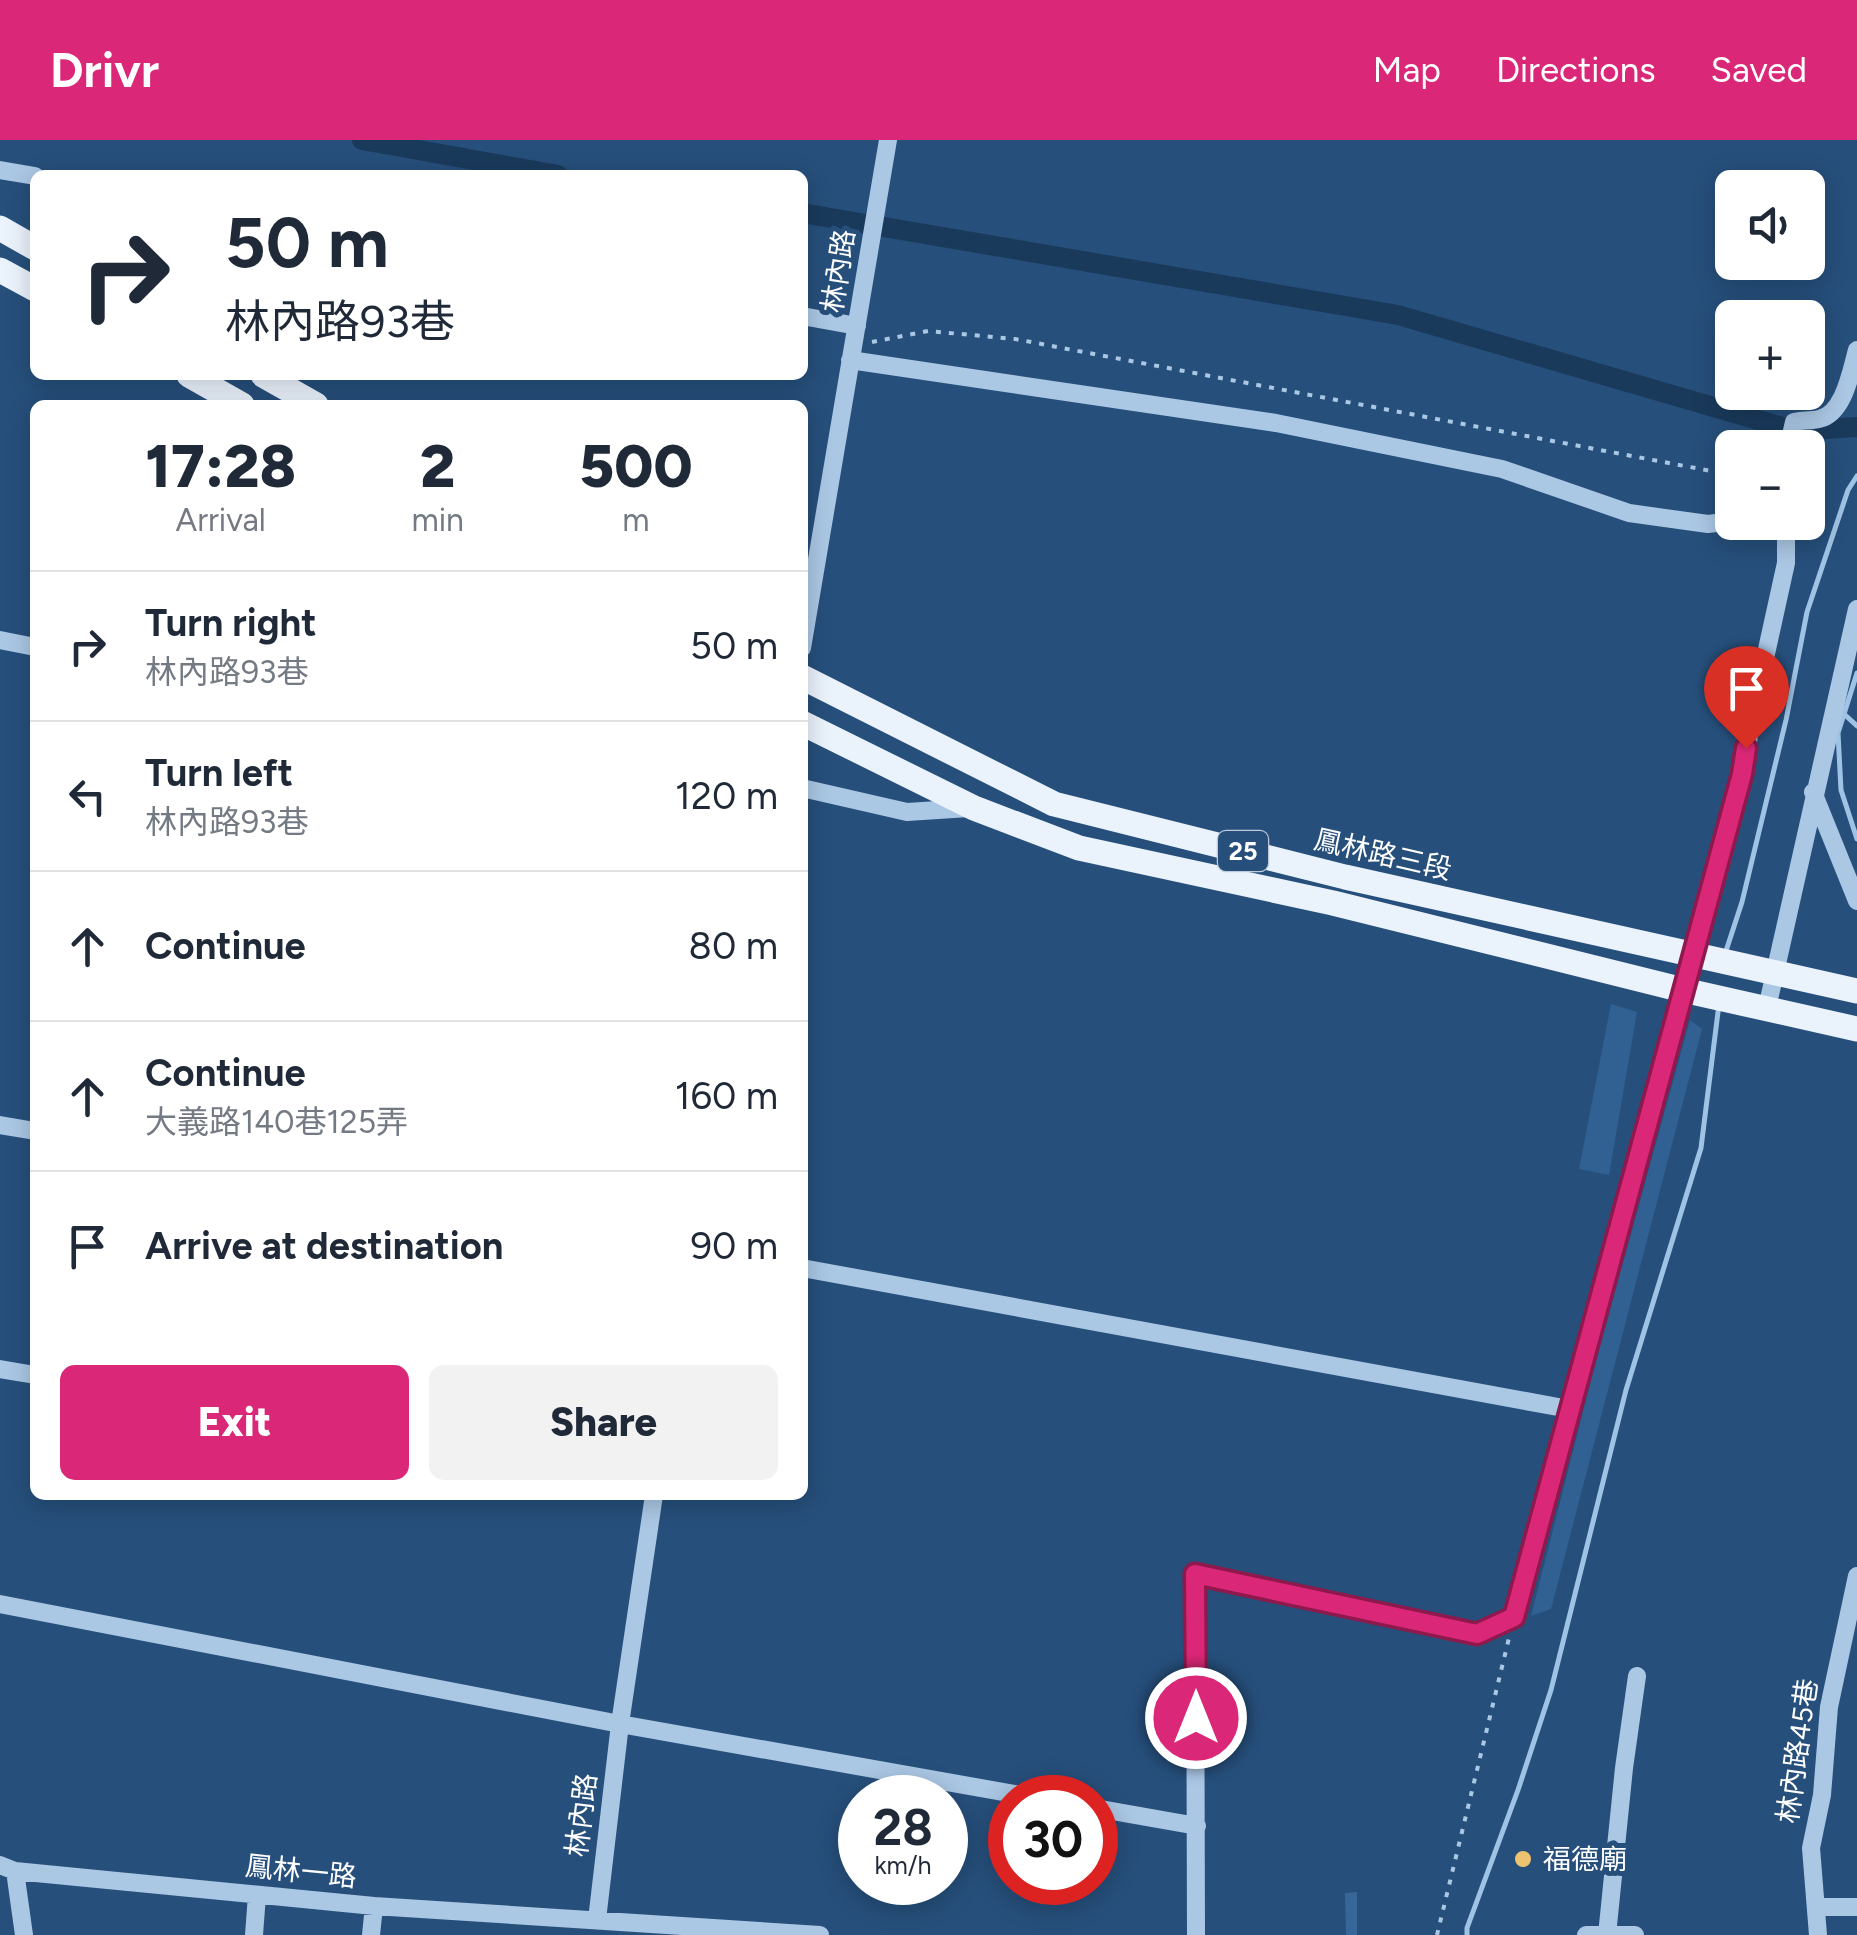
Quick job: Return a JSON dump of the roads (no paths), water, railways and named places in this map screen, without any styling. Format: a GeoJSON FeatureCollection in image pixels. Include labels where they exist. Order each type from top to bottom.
{"type":"FeatureCollection","features":[{"type":"Feature","properties":{"kind":"main road"},"geometry":{"type":"LineString","coordinates":[[0,228],[30,245]]}},
{"type":"Feature","properties":{"kind":"main road"},"geometry":{"type":"LineString","coordinates":[[0,270],[30,286]]}},
{"type":"Feature","properties":{"kind":"main road"},"geometry":{"type":"LineString","coordinates":[[198,380],[233,400]]}},
{"type":"Feature","properties":{"kind":"main road"},"geometry":{"type":"LineString","coordinates":[[271,380],[307,400]]}},
{"type":"Feature","properties":{"kind":"main road","name":"鳳林路三段"},"geometry":{"type":"LineString","coordinates":[[808,680],[1054,804],[1346,877],[1857,991]]}},
{"type":"Feature","properties":{"kind":"main road","name":"25"},"geometry":{"type":"LineString","coordinates":[[808,726],[974,808],[1079,848],[1333,903],[1857,1029]]}},
{"type":"Feature","properties":{"kind":"street","name":"林內路"},"geometry":{"type":"LineString","coordinates":[[808,613],[888,140]]}},
{"type":"Feature","properties":{"kind":"street"},"geometry":{"type":"LineString","coordinates":[[0,170],[30,175]]}},
{"type":"Feature","properties":{"kind":"street"},"geometry":{"type":"LineString","coordinates":[[808,319],[854,343],[1502,470],[1629,513],[1715,523]]}},
{"type":"Feature","properties":{"kind":"street"},"geometry":{"type":"LineString","coordinates":[[1792,430],[1794,422],[1819,420],[1830,414],[1847,385],[1857,350]]}},
{"type":"Feature","properties":{"kind":"street"},"geometry":{"type":"LineString","coordinates":[[1196,1935],[1195,1574],[1477,1634],[1514,1617],[1569,1409],[1700,955],[1786,564],[1786,540]]}},
{"type":"Feature","properties":{"kind":"street"},"geometry":{"type":"LineString","coordinates":[[1758,1006],[1857,609]]}},
{"type":"Feature","properties":{"kind":"street"},"geometry":{"type":"LineString","coordinates":[[0,640],[30,646]]}},
{"type":"Feature","properties":{"kind":"street"},"geometry":{"type":"LineString","coordinates":[[808,789],[908,812],[974,808]]}},
{"type":"Feature","properties":{"kind":"street"},"geometry":{"type":"LineString","coordinates":[[1813,792],[1857,901]]}},
{"type":"Feature","properties":{"kind":"street"},"geometry":{"type":"LineString","coordinates":[[0,1124],[30,1130]]}},
{"type":"Feature","properties":{"kind":"street"},"geometry":{"type":"LineString","coordinates":[[808,1269],[1569,1409]]}},
{"type":"Feature","properties":{"kind":"street"},"geometry":{"type":"LineString","coordinates":[[0,1369],[30,1374]]}},
{"type":"Feature","properties":{"kind":"street","name":"林內路"},"geometry":{"type":"LineString","coordinates":[[597,1920],[620,1724],[653,1500]]}},
{"type":"Feature","properties":{"kind":"street","name":"林內路45巷"},"geometry":{"type":"LineString","coordinates":[[1818,1935],[1812,1848],[1822,1795],[1829,1707],[1857,1576]]}},
{"type":"Feature","properties":{"kind":"street"},"geometry":{"type":"LineString","coordinates":[[0,1604],[620,1724],[988,1789]]}},
{"type":"Feature","properties":{"kind":"street"},"geometry":{"type":"LineString","coordinates":[[1607,1934],[1637,1676]]}},
{"type":"Feature","properties":{"kind":"street"},"geometry":{"type":"LineString","coordinates":[[1118,1812],[1197,1826]]}},
{"type":"Feature","properties":{"kind":"street"},"geometry":{"type":"LineString","coordinates":[[8,1868],[24,1935]]}},
{"type":"Feature","properties":{"kind":"street","name":"鳳林一路"},"geometry":{"type":"LineString","coordinates":[[8,1868],[374,1906],[597,1920]]}},
{"type":"Feature","properties":{"kind":"street"},"geometry":{"type":"LineString","coordinates":[[254,1935],[258,1894]]}},
{"type":"Feature","properties":{"kind":"street"},"geometry":{"type":"LineString","coordinates":[[371,1935],[374,1906]]}},
{"type":"Feature","properties":{"kind":"street"},"geometry":{"type":"LineString","coordinates":[[1818,1907],[1857,1907]]}},
{"type":"Feature","properties":{"kind":"street"},"geometry":{"type":"LineString","coordinates":[[597,1920],[645,1929],[820,1935]]}},
{"type":"Feature","properties":{"kind":"street"},"geometry":{"type":"LineString","coordinates":[[1586,1935],[1635,1935]]}},
{"type":"Feature","properties":{"kind":"waterway"},"geometry":{"type":"LineString","coordinates":[[362,140],[530,170]]}},
{"type":"Feature","properties":{"kind":"waterway"},"geometry":{"type":"LineString","coordinates":[[808,214],[1398,315],[1796,431],[1857,427]]}},
{"type":"Feature","properties":{"kind":"waterway"},"geometry":{"type":"LineString","coordinates":[[1725,954],[1742,902],[1786,720],[1807,612],[1848,490],[1857,476]]}},
{"type":"Feature","properties":{"kind":"waterway"},"geometry":{"type":"LineString","coordinates":[[1857,673],[1838,733],[1841,790],[1857,839]]}},
{"type":"Feature","properties":{"kind":"waterway"},"geometry":{"type":"LineString","coordinates":[[1844,714],[1857,726]]}},
{"type":"Feature","properties":{"kind":"waterway"},"geometry":{"type":"LineString","coordinates":[[1467,1935],[1551,1690],[1626,1390],[1701,1148],[1719,1004]]}},
{"type":"Feature","properties":{"kind":"place","name":"福德廟"},"geometry":{"type":"Point","coordinates":[1523,1859]}}]}
